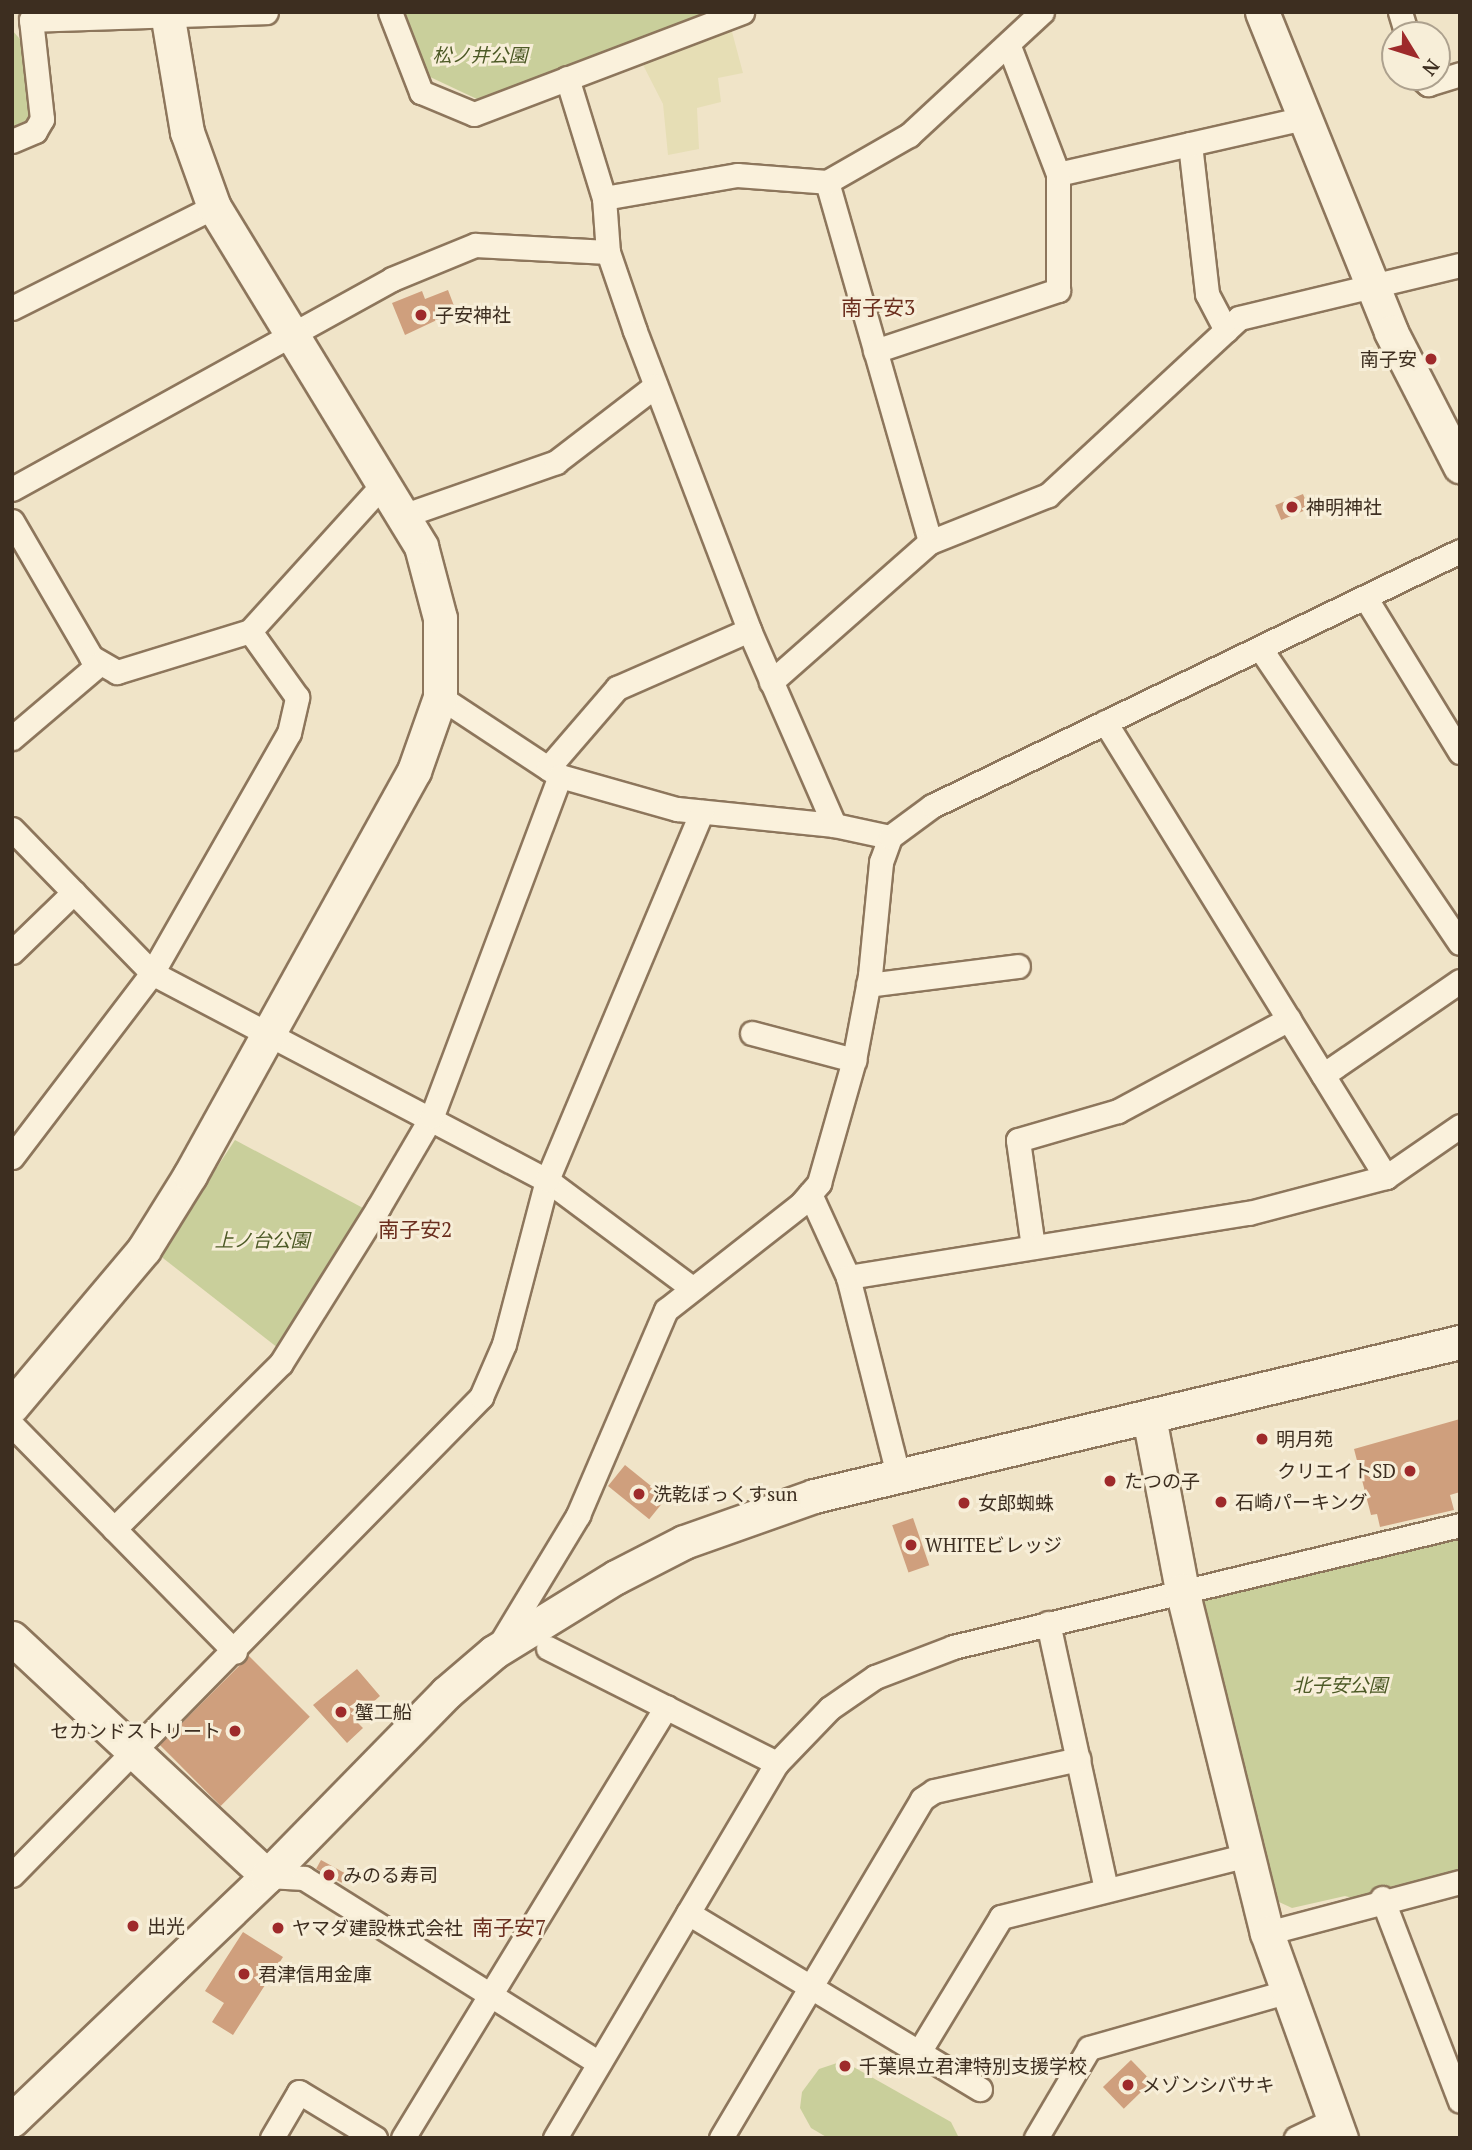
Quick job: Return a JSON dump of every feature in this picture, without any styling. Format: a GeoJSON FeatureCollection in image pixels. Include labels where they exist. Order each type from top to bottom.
{"type":"FeatureCollection","features":[{"type":"Feature","properties":{"kind":"street"},"geometry":{"type":"LineString","coordinates":[[12,141],[35,131],[42,119],[31,20],[265,12]]}},
{"type":"Feature","properties":{"kind":"street"},"geometry":{"type":"LineString","coordinates":[[390,12],[421,92],[474,114],[742,12]]}},
{"type":"Feature","properties":{"kind":"street"},"geometry":{"type":"LineString","coordinates":[[604,198],[737,175],[827,182],[909,135],[1042,12]]}},
{"type":"Feature","properties":{"kind":"street"},"geometry":{"type":"LineString","coordinates":[[1262,12],[1371,282],[1460,466]]}},
{"type":"Feature","properties":{"kind":"street"},"geometry":{"type":"LineString","coordinates":[[12,1406],[144,1249],[269,1032],[414,771],[440,697],[444,655],[438,606],[421,546],[385,482],[214,207],[187,132],[167,14]]}},
{"type":"Feature","properties":{"kind":"street"},"geometry":{"type":"LineString","coordinates":[[875,351],[1058,290],[1058,174],[1008,44]]}},
{"type":"Feature","properties":{"kind":"street"},"geometry":{"type":"LineString","coordinates":[[567,78],[604,198],[608,252],[655,386],[748,630],[834,825]]}},
{"type":"Feature","properties":{"kind":"street"},"geometry":{"type":"LineString","coordinates":[[1058,174],[1305,118]]}},
{"type":"Feature","properties":{"kind":"street"},"geometry":{"type":"LineString","coordinates":[[1190,144],[1207,294],[1226,330]]}},
{"type":"Feature","properties":{"kind":"street"},"geometry":{"type":"LineString","coordinates":[[827,182],[930,542]]}},
{"type":"Feature","properties":{"kind":"street"},"geometry":{"type":"LineString","coordinates":[[12,308],[214,207]]}},
{"type":"Feature","properties":{"kind":"street"},"geometry":{"type":"LineString","coordinates":[[12,489],[392,279],[475,245],[608,252]]}},
{"type":"Feature","properties":{"kind":"street"},"geometry":{"type":"LineString","coordinates":[[771,682],[930,542],[1048,495],[1239,318],[1371,282],[1460,265]]}},
{"type":"Feature","properties":{"kind":"street"},"geometry":{"type":"LineString","coordinates":[[405,515],[556,462],[655,386]]}},
{"type":"Feature","properties":{"kind":"street"},"geometry":{"type":"LineString","coordinates":[[12,521],[99,664],[117,672],[250,631],[385,482]]}},
{"type":"Feature","properties":{"kind":"street"},"geometry":{"type":"LineString","coordinates":[[494,1652],[578,1515],[651,1337],[666,1310],[689,1286],[810,1194],[830,1156],[854,1060],[868,985],[881,862],[890,837],[933,806],[1460,551]]}},
{"type":"Feature","properties":{"kind":"street"},"geometry":{"type":"LineString","coordinates":[[1365,597],[1460,752]]}},
{"type":"Feature","properties":{"kind":"street"},"geometry":{"type":"LineString","coordinates":[[114,1529],[281,1363],[432,1116],[554,772],[617,688],[748,630]]}},
{"type":"Feature","properties":{"kind":"street"},"geometry":{"type":"LineString","coordinates":[[12,1157],[152,972],[289,733],[297,697],[250,631]]}},
{"type":"Feature","properties":{"kind":"street"},"geometry":{"type":"LineString","coordinates":[[1260,648],[1460,943]]}},
{"type":"Feature","properties":{"kind":"street"},"geometry":{"type":"LineString","coordinates":[[12,738],[99,664]]}},
{"type":"Feature","properties":{"kind":"street"},"geometry":{"type":"LineString","coordinates":[[440,697],[554,772],[702,812],[834,825],[890,837]]}},
{"type":"Feature","properties":{"kind":"street"},"geometry":{"type":"LineString","coordinates":[[1105,722],[1387,1177]]}},
{"type":"Feature","properties":{"kind":"street"},"geometry":{"type":"LineString","coordinates":[[12,1875],[235,1652],[481,1397],[504,1344],[547,1180],[702,812]]}},
{"type":"Feature","properties":{"kind":"street"},"geometry":{"type":"LineString","coordinates":[[12,829],[152,972],[432,1116],[547,1180],[689,1286]]}},
{"type":"Feature","properties":{"kind":"street"},"geometry":{"type":"LineString","coordinates":[[12,951],[74,892]]}},
{"type":"Feature","properties":{"kind":"street"},"geometry":{"type":"LineString","coordinates":[[868,985],[1018,966]]}},
{"type":"Feature","properties":{"kind":"street"},"geometry":{"type":"LineString","coordinates":[[1323,1075],[1460,981]]}},
{"type":"Feature","properties":{"kind":"street"},"geometry":{"type":"LineString","coordinates":[[1033,1247],[1018,1140],[1118,1111],[1289,1019]]}},
{"type":"Feature","properties":{"kind":"street"},"geometry":{"type":"LineString","coordinates":[[752,1033],[854,1060]]}},
{"type":"Feature","properties":{"kind":"street"},"geometry":{"type":"LineString","coordinates":[[848,1277],[1249,1213],[1387,1177],[1460,1126]]}},
{"type":"Feature","properties":{"kind":"street"},"geometry":{"type":"LineString","coordinates":[[810,1194],[848,1277],[898,1474]]}},
{"type":"Feature","properties":{"kind":"street"},"geometry":{"type":"LineString","coordinates":[[12,2120],[267,1876],[446,1693],[494,1652],[563,1607],[684,1542],[814,1496],[1460,1342]]}},
{"type":"Feature","properties":{"kind":"street"},"geometry":{"type":"LineString","coordinates":[[1149,1417],[1182,1590],[1267,1933],[1285,1992],[1338,2129],[1296,2138]]}},
{"type":"Feature","properties":{"kind":"street"},"geometry":{"type":"LineString","coordinates":[[12,1424],[235,1652]]}},
{"type":"Feature","properties":{"kind":"street"},"geometry":{"type":"LineString","coordinates":[[555,2138],[778,1763],[830,1708],[875,1677],[941,1650],[1460,1525]]}},
{"type":"Feature","properties":{"kind":"street"},"geometry":{"type":"LineString","coordinates":[[1048,1623],[1106,1891]]}},
{"type":"Feature","properties":{"kind":"street"},"geometry":{"type":"LineString","coordinates":[[12,1638],[267,1876],[304,1878],[489,1998],[600,2063]]}},
{"type":"Feature","properties":{"kind":"street"},"geometry":{"type":"LineString","coordinates":[[548,1648],[778,1763]]}},
{"type":"Feature","properties":{"kind":"street"},"geometry":{"type":"LineString","coordinates":[[403,2138],[666,1707]]}},
{"type":"Feature","properties":{"kind":"street"},"geometry":{"type":"LineString","coordinates":[[721,2138],[922,1799],[934,1791],[1078,1759]]}},
{"type":"Feature","properties":{"kind":"street"},"geometry":{"type":"LineString","coordinates":[[919,2052],[1001,1917],[1248,1855]]}},
{"type":"Feature","properties":{"kind":"street"},"geometry":{"type":"LineString","coordinates":[[1267,1933],[1382,1898],[1460,1882]]}},
{"type":"Feature","properties":{"kind":"street"},"geometry":{"type":"LineString","coordinates":[[1382,1898],[1460,2101]]}},
{"type":"Feature","properties":{"kind":"street"},"geometry":{"type":"LineString","coordinates":[[688,1913],[980,2089]]}},
{"type":"Feature","properties":{"kind":"street"},"geometry":{"type":"LineString","coordinates":[[1042,2135],[1089,2048],[1285,1992]]}},
{"type":"Feature","properties":{"kind":"street"},"geometry":{"type":"LineString","coordinates":[[272,2138],[299,2092],[375,2138]]}},
{"type":"Feature","properties":{"kind":"shaded area"},"geometry":{"type":"Polygon","coordinates":[[[731,28],[743,73],[718,78],[721,102],[697,108],[699,149],[668,155],[663,104],[641,61],[731,28]]]}},
{"type":"Feature","properties":{"kind":"green space","name":"松ノ井公園"},"geometry":{"type":"Polygon","coordinates":[[[404,12],[721,12],[479,100],[428,76],[404,12]]]}},
{"type":"Feature","properties":{"kind":"green space"},"geometry":{"type":"Polygon","coordinates":[[[12,30],[26,46],[34,117],[12,127],[12,30]]]}},
{"type":"Feature","properties":{"kind":"green space","name":"上ノ台公園"},"geometry":{"type":"Polygon","coordinates":[[[235,1140],[363,1208],[323,1281],[278,1348],[159,1255],[235,1140]]]}},
{"type":"Feature","properties":{"kind":"green space","name":"北子安公園"},"geometry":{"type":"Polygon","coordinates":[[[1460,1533],[1460,1871],[1375,1890],[1360,1900],[1345,1896],[1292,1908],[1279,1902],[1199,1594],[1460,1533]]]}},
{"type":"Feature","properties":{"kind":"green space"},"geometry":{"type":"Polygon","coordinates":[[[843,2061],[951,2122],[959,2138],[828,2138],[811,2128],[800,2108],[802,2092],[819,2069],[843,2061]]]}},
{"type":"Feature","properties":{"kind":"building","name":"子安神社"},"geometry":{"type":"Polygon","coordinates":[[[448,290],[456,311],[405,335],[392,303],[422,291],[425,299],[448,290]]]}},
{"type":"Feature","properties":{"kind":"building","name":"神明神社"},"geometry":{"type":"Polygon","coordinates":[[[1303,494],[1309,509],[1281,520],[1275,505],[1303,494]]]}},
{"type":"Feature","properties":{"kind":"building","name":"クリエイトSD"},"geometry":{"type":"Polygon","coordinates":[[[1460,1419],[1460,1492],[1450,1495],[1454,1510],[1380,1527],[1377,1514],[1371,1515],[1354,1449],[1460,1419]]]}},
{"type":"Feature","properties":{"kind":"building","name":"洗乾ぼっくすsun"},"geometry":{"type":"Polygon","coordinates":[[[625,1465],[666,1498],[649,1519],[608,1486],[625,1465]]]}},
{"type":"Feature","properties":{"kind":"building","name":"WHITEビレッジ"},"geometry":{"type":"Polygon","coordinates":[[[913,1518],[929,1565],[908,1572],[892,1525],[913,1518]]]}},
{"type":"Feature","properties":{"kind":"building","name":"セカンドストリート"},"geometry":{"type":"Polygon","coordinates":[[[249,1656],[310,1717],[221,1806],[160,1745],[249,1656]]]}},
{"type":"Feature","properties":{"kind":"building","name":"蟹工船"},"geometry":{"type":"Polygon","coordinates":[[[357,1669],[380,1696],[354,1719],[363,1728],[347,1743],[313,1705],[357,1669]]]}},
{"type":"Feature","properties":{"kind":"building"},"geometry":{"type":"Polygon","coordinates":[[[321,1860],[346,1874],[342,1883],[316,1869],[321,1860]]]}},
{"type":"Feature","properties":{"kind":"building","name":"君津信用金庫"},"geometry":{"type":"Polygon","coordinates":[[[243,1932],[283,1957],[233,2035],[212,2022],[224,2003],[205,1991],[243,1932]]]}},
{"type":"Feature","properties":{"kind":"building","name":"メゾンシバサキ"},"geometry":{"type":"Polygon","coordinates":[[[1131,2060],[1152,2082],[1124,2109],[1103,2087],[1131,2060]]]}},
{"type":"Feature","properties":{"kind":"place","name":"子安神社"},"geometry":{"type":"Point","coordinates":[421,315]}},
{"type":"Feature","properties":{"kind":"place","name":"南子安"},"geometry":{"type":"Point","coordinates":[1431,359]}},
{"type":"Feature","properties":{"kind":"place","name":"神明神社"},"geometry":{"type":"Point","coordinates":[1292,507]}},
{"type":"Feature","properties":{"kind":"place","name":"明月苑"},"geometry":{"type":"Point","coordinates":[1262,1439]}},
{"type":"Feature","properties":{"kind":"place","name":"クリエイトSD"},"geometry":{"type":"Point","coordinates":[1410,1471]}},
{"type":"Feature","properties":{"kind":"place","name":"たつの子"},"geometry":{"type":"Point","coordinates":[1110,1481]}},
{"type":"Feature","properties":{"kind":"place","name":"洗乾ぼっくすsun"},"geometry":{"type":"Point","coordinates":[639,1494]}},
{"type":"Feature","properties":{"kind":"place","name":"石崎パーキング"},"geometry":{"type":"Point","coordinates":[1221,1502]}},
{"type":"Feature","properties":{"kind":"place","name":"女郎蜘蛛"},"geometry":{"type":"Point","coordinates":[964,1503]}},
{"type":"Feature","properties":{"kind":"place","name":"WHITEビレッジ"},"geometry":{"type":"Point","coordinates":[911,1545]}},
{"type":"Feature","properties":{"kind":"place","name":"蟹工船"},"geometry":{"type":"Point","coordinates":[341,1712]}},
{"type":"Feature","properties":{"kind":"place","name":"セカンドストリート"},"geometry":{"type":"Point","coordinates":[235,1731]}},
{"type":"Feature","properties":{"kind":"place","name":"みのる寿司"},"geometry":{"type":"Point","coordinates":[329,1875]}},
{"type":"Feature","properties":{"kind":"place","name":"出光"},"geometry":{"type":"Point","coordinates":[133,1926]}},
{"type":"Feature","properties":{"kind":"place","name":"ヤマダ建設株式会社"},"geometry":{"type":"Point","coordinates":[278,1928]}},
{"type":"Feature","properties":{"kind":"place","name":"君津信用金庫"},"geometry":{"type":"Point","coordinates":[244,1974]}},
{"type":"Feature","properties":{"kind":"place","name":"千葉県立君津特別支援学校"},"geometry":{"type":"Point","coordinates":[845,2066]}},
{"type":"Feature","properties":{"kind":"place","name":"メゾンシバサキ"},"geometry":{"type":"Point","coordinates":[1128,2085]}},
{"type":"Feature","properties":{"kind":"district","name":"南子安3"},"geometry":{"type":"Point","coordinates":[878,307]}},
{"type":"Feature","properties":{"kind":"district","name":"南子安2"},"geometry":{"type":"Point","coordinates":[415,1229]}},
{"type":"Feature","properties":{"kind":"district","name":"南子安7"},"geometry":{"type":"Point","coordinates":[509,1927]}}]}
